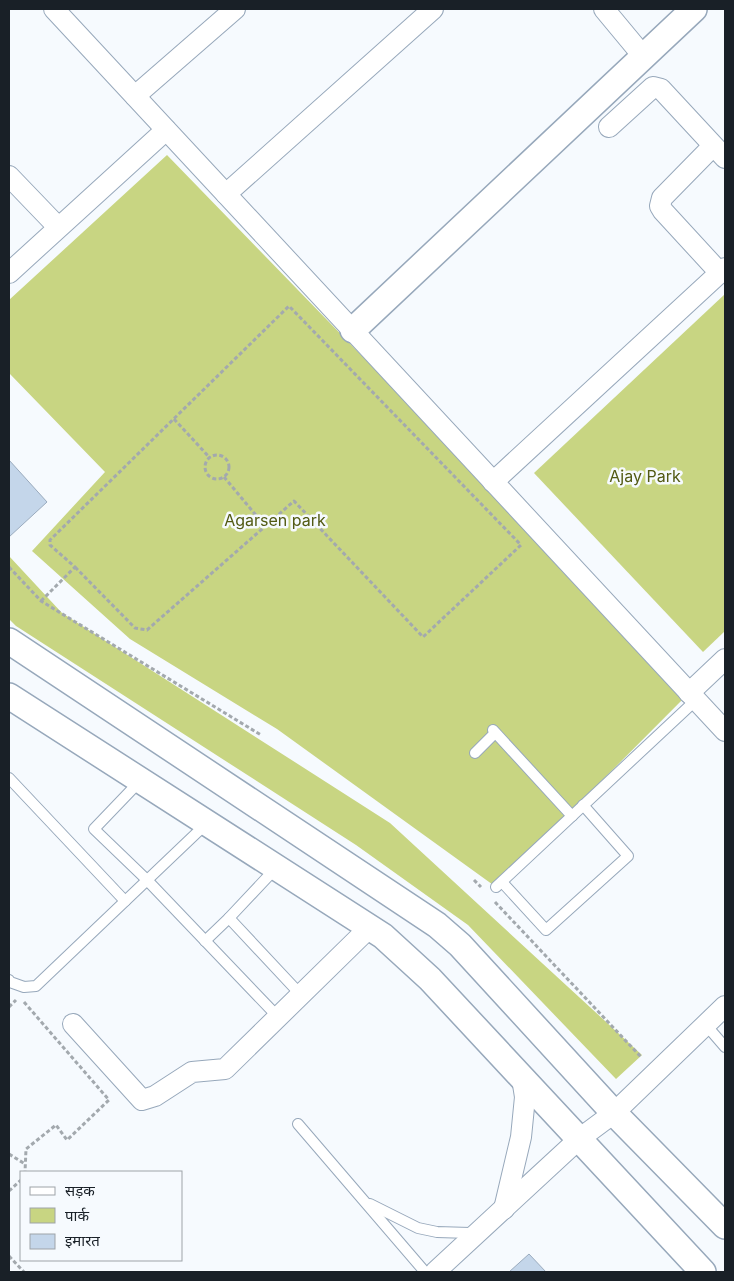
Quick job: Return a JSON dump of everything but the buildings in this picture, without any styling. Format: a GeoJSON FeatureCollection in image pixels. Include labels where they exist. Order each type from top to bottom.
{"type":"FeatureCollection","features":[{"type":"Feature","properties":{"kind":"street"},"geometry":{"type":"LineString","coordinates":[[54,9],[725,731]]}},
{"type":"Feature","properties":{"kind":"street"},"geometry":{"type":"LineString","coordinates":[[135,96],[235,9]]}},
{"type":"Feature","properties":{"kind":"street"},"geometry":{"type":"LineString","coordinates":[[226,194],[433,9]]}},
{"type":"Feature","properties":{"kind":"street"},"geometry":{"type":"LineString","coordinates":[[604,9],[643,56]]}},
{"type":"Feature","properties":{"kind":"street"},"geometry":{"type":"LineString","coordinates":[[353,330],[694,9]]}},
{"type":"Feature","properties":{"kind":"street"},"geometry":{"type":"LineString","coordinates":[[493,482],[722,270],[660,206],[662,198],[719,152],[661,89],[653,87],[609,127]]}},
{"type":"Feature","properties":{"kind":"street"},"geometry":{"type":"LineString","coordinates":[[9,272],[166,130]]}},
{"type":"Feature","properties":{"kind":"street"},"geometry":{"type":"LineString","coordinates":[[9,176],[58,227]]}},
{"type":"Feature","properties":{"kind":"street"},"geometry":{"type":"LineString","coordinates":[[9,641],[437,925],[460,945],[614,1113],[725,1226]]}},
{"type":"Feature","properties":{"kind":"street"},"geometry":{"type":"LineString","coordinates":[[693,696],[725,660]]}},
{"type":"Feature","properties":{"kind":"street"},"geometry":{"type":"LineString","coordinates":[[9,696],[384,936],[430,979],[703,1272]]}},
{"type":"Feature","properties":{"kind":"street"},"geometry":{"type":"LineString","coordinates":[[73,1024],[142,1100],[155,1096],[192,1072],[224,1069],[370,927]]}},
{"type":"Feature","properties":{"kind":"street"},"geometry":{"type":"LineString","coordinates":[[435,1272],[579,1139],[614,1113],[725,1006]]}},
{"type":"Feature","properties":{"kind":"street"},"geometry":{"type":"LineString","coordinates":[[504,1209],[521,1137],[525,1097],[522,1078]]}},
{"type":"Feature","properties":{"kind":"lane"},"geometry":{"type":"LineString","coordinates":[[583,806],[628,856],[546,930],[495,888],[583,806],[693,696]]}},
{"type":"Feature","properties":{"kind":"lane"},"geometry":{"type":"LineString","coordinates":[[475,753],[494,731],[572,816]]}},
{"type":"Feature","properties":{"kind":"lane"},"geometry":{"type":"LineString","coordinates":[[9,778],[125,901]]}},
{"type":"Feature","properties":{"kind":"lane"},"geometry":{"type":"LineString","coordinates":[[140,780],[94,829],[147,880],[278,1017]]}},
{"type":"Feature","properties":{"kind":"lane"},"geometry":{"type":"LineString","coordinates":[[9,980],[24,987],[36,986],[207,823]]}},
{"type":"Feature","properties":{"kind":"lane"},"geometry":{"type":"LineString","coordinates":[[205,941],[277,868]]}},
{"type":"Feature","properties":{"kind":"lane"},"geometry":{"type":"LineString","coordinates":[[229,918],[301,995]]}},
{"type":"Feature","properties":{"kind":"lane"},"geometry":{"type":"LineString","coordinates":[[706,1025],[725,1047]]}},
{"type":"Feature","properties":{"kind":"lane"},"geometry":{"type":"LineString","coordinates":[[298,1124],[425,1272]]}},
{"type":"Feature","properties":{"kind":"lane"},"geometry":{"type":"LineString","coordinates":[[366,1202],[418,1228],[437,1232],[470,1233],[482,1230]]}},
{"type":"Feature","properties":{"kind":"path"},"geometry":{"type":"LineString","coordinates":[[289,306],[521,544],[423,638],[294,501],[147,630],[135,628],[75,567],[50,545],[50,540],[174,419],[289,306]]}},
{"type":"Feature","properties":{"kind":"path"},"geometry":{"type":"LineString","coordinates":[[174,419],[210,458]]}},
{"type":"Feature","properties":{"kind":"path"},"geometry":{"type":"LineString","coordinates":[[220,455],[227,460],[230,467],[224,478],[217,480],[207,475],[204,466],[210,458],[220,455]]}},
{"type":"Feature","properties":{"kind":"path"},"geometry":{"type":"LineString","coordinates":[[224,478],[265,526]]}},
{"type":"Feature","properties":{"kind":"path"},"geometry":{"type":"LineString","coordinates":[[9,567],[41,601],[261,735]]}},
{"type":"Feature","properties":{"kind":"path"},"geometry":{"type":"LineString","coordinates":[[41,601],[75,567]]}},
{"type":"Feature","properties":{"kind":"path"},"geometry":{"type":"LineString","coordinates":[[474,880],[495,888]]}},
{"type":"Feature","properties":{"kind":"path"},"geometry":{"type":"LineString","coordinates":[[494,901],[656,1073]]}},
{"type":"Feature","properties":{"kind":"path"},"geometry":{"type":"LineString","coordinates":[[9,1007],[20,997],[109,1100],[67,1140],[56,1125],[26,1149],[25,1171]]}},
{"type":"Feature","properties":{"kind":"path"},"geometry":{"type":"LineString","coordinates":[[9,1154],[25,1164]]}},
{"type":"Feature","properties":{"kind":"path"},"geometry":{"type":"LineString","coordinates":[[9,1191],[20,1181]]}},
{"type":"Feature","properties":{"kind":"path"},"geometry":{"type":"LineString","coordinates":[[9,1256],[24,1272]]}},
{"type":"Feature","properties":{"kind":"green space","name":"Agarsen park"},"geometry":{"type":"Polygon","coordinates":[[[167,155],[689,693],[496,887],[277,729],[130,639],[32,551],[105,472],[9,373],[9,300],[167,155]]]}},
{"type":"Feature","properties":{"kind":"green space","name":"Ajay Park"},"geometry":{"type":"Polygon","coordinates":[[[725,294],[725,631],[703,652],[534,473],[725,294]]]}},
{"type":"Feature","properties":{"kind":"green space"},"geometry":{"type":"Polygon","coordinates":[[[9,556],[62,613],[390,823],[642,1055],[616,1079],[468,925],[356,845],[16,626],[9,619],[9,556]]]}}]}
